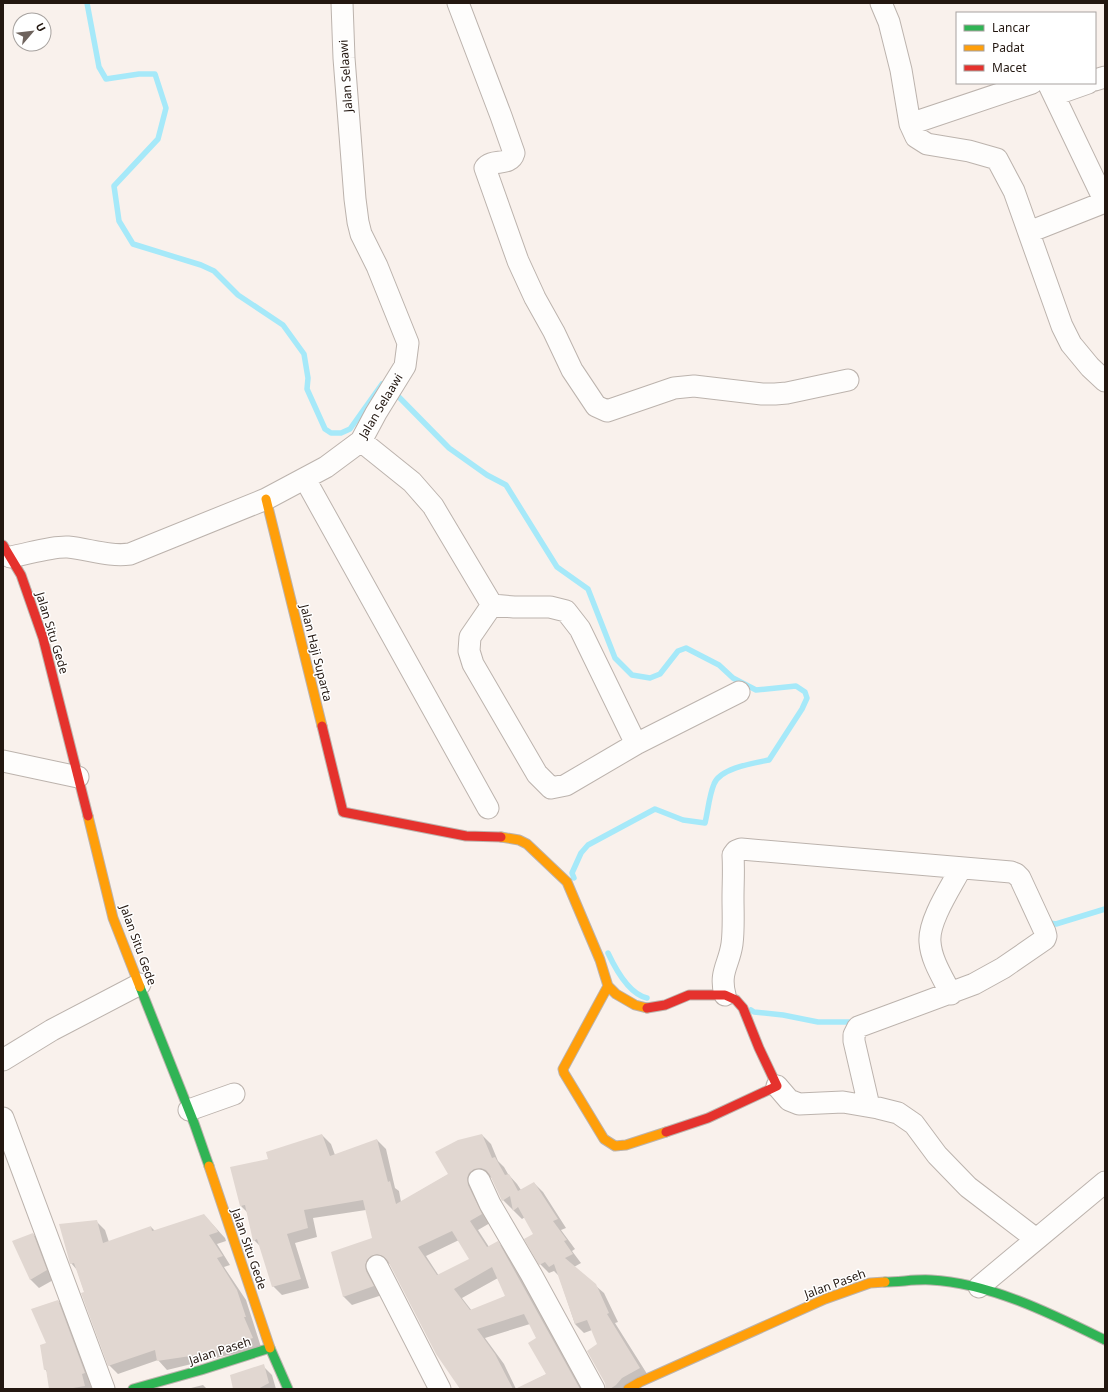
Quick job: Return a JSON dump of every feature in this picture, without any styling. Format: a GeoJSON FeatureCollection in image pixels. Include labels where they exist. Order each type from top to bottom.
{"type":"FeatureCollection","features":[{"type":"Feature","properties":{"kind":"street","name":"Jalan Selaawi"},"geometry":{"type":"LineString","coordinates":[[6,551],[68,548],[118,556],[130,554],[266,499],[305,479],[361,441],[376,413],[405,366],[408,343],[377,266],[361,234],[358,222],[344,58],[342,3]]}},
{"type":"Feature","properties":{"kind":"street"},"geometry":{"type":"LineString","coordinates":[[458,3],[514,153],[513,157],[508,160],[490,163],[485,168],[518,261],[535,298],[554,332],[572,370],[596,406],[607,411],[674,388],[694,386],[762,394],[775,394],[787,393],[848,380]]}},
{"type":"Feature","properties":{"kind":"street"},"geometry":{"type":"LineString","coordinates":[[881,3],[889,22],[901,70],[910,124],[916,137],[927,144],[969,151],[997,159],[1014,191],[1062,326],[1071,344],[1090,367],[1105,381]]}},
{"type":"Feature","properties":{"kind":"street"},"geometry":{"type":"LineString","coordinates":[[910,124],[1029,84]]}},
{"type":"Feature","properties":{"kind":"street"},"geometry":{"type":"LineString","coordinates":[[1029,232],[1105,202],[1051,89],[1082,84]]}},
{"type":"Feature","properties":{"kind":"street"},"geometry":{"type":"LineString","coordinates":[[361,441],[412,482],[433,506],[492,605]]}},
{"type":"Feature","properties":{"kind":"street"},"geometry":{"type":"LineString","coordinates":[[305,479],[488,808]]}},
{"type":"Feature","properties":{"kind":"street","name":"Jalan Haji Suparta"},"geometry":{"type":"LineString","coordinates":[[266,499],[343,812],[466,836],[492,836],[519,840],[528,844],[567,882],[600,960],[608,986]]}},
{"type":"Feature","properties":{"kind":"street","name":"Jalan Situ Gede"},"geometry":{"type":"LineString","coordinates":[[6,551],[22,575],[43,638],[113,918],[189,1110],[270,1348]]}},
{"type":"Feature","properties":{"kind":"street"},"geometry":{"type":"LineString","coordinates":[[492,605],[470,637],[469,651],[473,664],[537,774],[550,788],[566,785],[636,744],[739,692]]}},
{"type":"Feature","properties":{"kind":"street"},"geometry":{"type":"LineString","coordinates":[[492,605],[550,607],[566,612],[580,629],[636,744]]}},
{"type":"Feature","properties":{"kind":"street"},"geometry":{"type":"LineString","coordinates":[[3,761],[78,777]]}},
{"type":"Feature","properties":{"kind":"street"},"geometry":{"type":"LineString","coordinates":[[869,1106],[854,1041],[858,1027],[948,989],[974,984],[1003,968],[1045,939],[1046,936],[1043,926],[1023,884],[1016,874],[1011,872],[741,849],[736,851],[733,855],[734,922],[732,946],[724,971],[724,989],[743,1008],[759,1048],[777,1086],[789,1100],[799,1104],[843,1102],[898,1113],[914,1124],[937,1155],[968,1187],[1036,1239]]}},
{"type":"Feature","properties":{"kind":"street"},"geometry":{"type":"LineString","coordinates":[[948,989],[931,951],[930,934],[936,915],[961,868]]}},
{"type":"Feature","properties":{"kind":"street"},"geometry":{"type":"LineString","coordinates":[[3,1060],[52,1030],[140,984]]}},
{"type":"Feature","properties":{"kind":"street"},"geometry":{"type":"LineString","coordinates":[[724,989],[709,994],[689,995],[665,1005],[649,1008],[635,1005],[626,1001],[608,986],[563,1069],[564,1073],[604,1139],[615,1146],[626,1145],[708,1118],[777,1086]]}},
{"type":"Feature","properties":{"kind":"street"},"geometry":{"type":"LineString","coordinates":[[189,1110],[234,1094]]}},
{"type":"Feature","properties":{"kind":"street"},"geometry":{"type":"LineString","coordinates":[[3,1118],[104,1389]]}},
{"type":"Feature","properties":{"kind":"street"},"geometry":{"type":"LineString","coordinates":[[479,1180],[490,1204],[532,1274],[594,1389]]}},
{"type":"Feature","properties":{"kind":"street"},"geometry":{"type":"LineString","coordinates":[[979,1287],[1105,1182]]}},
{"type":"Feature","properties":{"kind":"street"},"geometry":{"type":"LineString","coordinates":[[377,1266],[440,1389]]}},
{"type":"Feature","properties":{"kind":"street","name":"Jalan Paseh"},"geometry":{"type":"LineString","coordinates":[[637,1387],[825,1299],[870,1283],[931,1280],[979,1287],[1048,1312],[1105,1340]]}},
{"type":"Feature","properties":{"kind":"street","name":"Jalan Paseh"},"geometry":{"type":"LineString","coordinates":[[133,1389],[201,1370],[270,1348],[288,1389]]}},
{"type":"Feature","properties":{"kind":"building"},"geometry":{"type":"Polygon","coordinates":[[[322,1134],[330,1156],[377,1139],[388,1182],[390,1181],[396,1204],[448,1174],[435,1152],[458,1140],[482,1134],[492,1158],[495,1157],[505,1175],[509,1174],[518,1191],[534,1182],[558,1219],[553,1221],[567,1240],[564,1241],[573,1254],[565,1258],[596,1284],[609,1313],[607,1314],[640,1368],[622,1378],[610,1389],[606,1389],[605,1383],[587,1351],[597,1344],[587,1320],[575,1324],[554,1264],[549,1267],[545,1262],[539,1265],[524,1239],[533,1234],[518,1207],[513,1211],[510,1196],[502,1201],[490,1175],[486,1170],[481,1168],[474,1169],[469,1173],[467,1178],[468,1185],[482,1214],[470,1221],[487,1247],[498,1241],[580,1389],[515,1389],[546,1374],[528,1343],[536,1338],[524,1314],[477,1329],[495,1354],[513,1389],[460,1389],[436,1354],[388,1261],[383,1256],[377,1254],[371,1256],[365,1265],[366,1271],[374,1286],[343,1297],[331,1252],[372,1238],[363,1200],[304,1210],[308,1228],[287,1234],[301,1279],[272,1287],[257,1239],[253,1241],[245,1205],[240,1206],[230,1167],[268,1159],[266,1152],[322,1134]],[[452,1231],[418,1247],[437,1275],[469,1259],[452,1231]],[[492,1267],[454,1289],[470,1310],[505,1296],[492,1267]]]}},
{"type":"Feature","properties":{"kind":"building"},"geometry":{"type":"Polygon","coordinates":[[[204,1214],[218,1232],[209,1235],[223,1256],[217,1258],[237,1290],[246,1317],[244,1317],[253,1338],[204,1354],[157,1361],[155,1350],[108,1366],[81,1293],[84,1292],[74,1263],[70,1264],[59,1224],[97,1220],[103,1243],[151,1226],[152,1231],[204,1214]]]}},
{"type":"Feature","properties":{"kind":"building"},"geometry":{"type":"Polygon","coordinates":[[[33,1233],[47,1270],[30,1280],[12,1241],[33,1233]]]}},
{"type":"Feature","properties":{"kind":"building"},"geometry":{"type":"Polygon","coordinates":[[[58,1300],[85,1373],[82,1374],[85,1386],[67,1389],[49,1389],[40,1345],[46,1343],[31,1309],[58,1300]]]}},
{"type":"Feature","properties":{"kind":"building"},"geometry":{"type":"Polygon","coordinates":[[[264,1364],[269,1383],[258,1389],[233,1389],[230,1375],[264,1364]]]}},
{"type":"Feature","properties":{"kind":"waterway"},"geometry":{"type":"LineString","coordinates":[[87,3],[99,67],[106,79],[139,74],[155,74],[166,108],[158,139],[114,186],[119,221],[133,244],[201,265],[214,271],[238,295],[283,325],[304,354],[308,378],[307,389],[325,429],[331,433],[341,433],[350,429],[382,384]]}},
{"type":"Feature","properties":{"kind":"waterway"},"geometry":{"type":"LineString","coordinates":[[393,391],[449,448],[487,475],[506,485],[557,567],[588,589],[615,658],[632,675],[650,678],[660,674],[678,651],[686,648],[719,665],[733,678],[756,690],[796,686],[805,692],[807,698],[802,709],[769,760],[738,767],[717,778],[711,793],[705,823],[683,820],[655,809],[588,845],[581,853],[572,873],[574,878]]}},
{"type":"Feature","properties":{"kind":"waterway"},"geometry":{"type":"LineString","coordinates":[[1046,925],[1050,923],[1056,924],[1105,909]]}},
{"type":"Feature","properties":{"kind":"waterway"},"geometry":{"type":"LineString","coordinates":[[608,953],[623,980],[640,996],[647,998]]}},
{"type":"Feature","properties":{"kind":"waterway"},"geometry":{"type":"LineString","coordinates":[[751,1010],[754,1012],[783,1015],[818,1022],[856,1022]]}},
{"type":"Feature","properties":{"kind":"traffic: fast"},"geometry":{"type":"LineString","coordinates":[[140,987],[194,1123],[209,1166]]}},
{"type":"Feature","properties":{"kind":"traffic: fast"},"geometry":{"type":"LineString","coordinates":[[885,1282],[931,1280],[953,1282],[976,1287],[998,1293],[1042,1310],[1105,1340]]}},
{"type":"Feature","properties":{"kind":"traffic: fast"},"geometry":{"type":"LineString","coordinates":[[133,1389],[201,1370],[270,1348],[288,1389]]}},
{"type":"Feature","properties":{"kind":"traffic: slow"},"geometry":{"type":"LineString","coordinates":[[266,499],[322,726]]}},
{"type":"Feature","properties":{"kind":"traffic: slow"},"geometry":{"type":"LineString","coordinates":[[88,816],[113,918],[140,987]]}},
{"type":"Feature","properties":{"kind":"traffic: slow"},"geometry":{"type":"LineString","coordinates":[[501,837],[519,840],[527,844],[567,882],[600,960],[608,986],[616,994],[635,1005],[647,1008]]}},
{"type":"Feature","properties":{"kind":"traffic: slow"},"geometry":{"type":"LineString","coordinates":[[608,986],[563,1069],[564,1073],[604,1139],[615,1146],[626,1145],[666,1132]]}},
{"type":"Feature","properties":{"kind":"traffic: slow"},"geometry":{"type":"LineString","coordinates":[[209,1166],[270,1348]]}},
{"type":"Feature","properties":{"kind":"traffic: slow"},"geometry":{"type":"LineString","coordinates":[[628,1389],[640,1382],[825,1299],[870,1283],[885,1282]]}},
{"type":"Feature","properties":{"kind":"traffic: jam"},"geometry":{"type":"LineString","coordinates":[[3,545],[21,575],[43,638],[88,816]]}},
{"type":"Feature","properties":{"kind":"traffic: jam"},"geometry":{"type":"LineString","coordinates":[[322,726],[343,812],[466,836],[501,837]]}},
{"type":"Feature","properties":{"kind":"traffic: jam"},"geometry":{"type":"LineString","coordinates":[[647,1008],[665,1005],[689,995],[725,995],[736,1000],[743,1008],[759,1048],[777,1086],[708,1118],[666,1132]]}}]}
